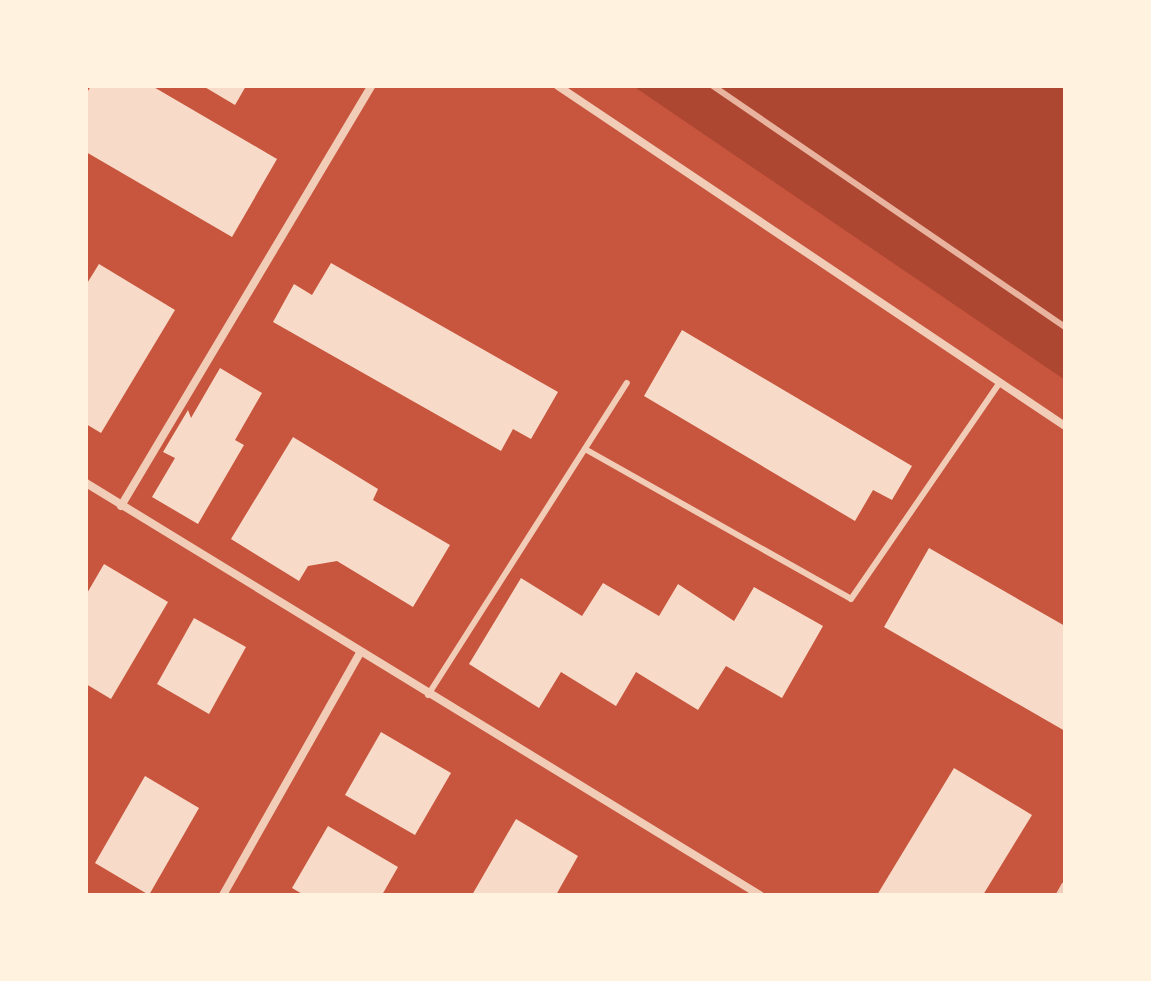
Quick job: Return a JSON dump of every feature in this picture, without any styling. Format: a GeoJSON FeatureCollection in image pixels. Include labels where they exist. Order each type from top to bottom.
{"type":"FeatureCollection","features":[{"type":"Feature","properties":{"kind":"street"},"geometry":{"type":"LineString","coordinates":[[121,506],[371,86]]}},
{"type":"Feature","properties":{"kind":"street"},"geometry":{"type":"LineString","coordinates":[[558,86],[1065,426]]}},
{"type":"Feature","properties":{"kind":"street"},"geometry":{"type":"LineString","coordinates":[[86,483],[428,695],[760,895]]}},
{"type":"Feature","properties":{"kind":"street"},"geometry":{"type":"LineString","coordinates":[[223,895],[360,653]]}},
{"type":"Feature","properties":{"kind":"street"},"geometry":{"type":"LineString","coordinates":[[1060,895],[1065,886]]}},
{"type":"Feature","properties":{"kind":"lane"},"geometry":{"type":"LineString","coordinates":[[585,449],[851,599],[1000,382]]}},
{"type":"Feature","properties":{"kind":"lane"},"geometry":{"type":"LineString","coordinates":[[428,695],[627,383]]}},
{"type":"Feature","properties":{"kind":"shaded area"},"geometry":{"type":"Polygon","coordinates":[[[633,86],[1065,86],[1065,380],[633,86]]]}},
{"type":"Feature","properties":{"kind":"building"},"geometry":{"type":"Polygon","coordinates":[[[91,86],[152,86],[277,159],[232,237],[86,152],[86,94],[91,86]]]}},
{"type":"Feature","properties":{"kind":"building"},"geometry":{"type":"Polygon","coordinates":[[[203,86],[246,86],[235,105],[203,86]]]}},
{"type":"Feature","properties":{"kind":"building"},"geometry":{"type":"Polygon","coordinates":[[[331,263],[558,392],[531,439],[513,429],[501,451],[273,322],[294,284],[312,295],[331,263]]]}},
{"type":"Feature","properties":{"kind":"building"},"geometry":{"type":"Polygon","coordinates":[[[99,264],[175,310],[101,433],[86,424],[86,285],[99,264]]]}},
{"type":"Feature","properties":{"kind":"building"},"geometry":{"type":"Polygon","coordinates":[[[682,330],[912,466],[892,500],[873,490],[855,521],[644,396],[682,330]]]}},
{"type":"Feature","properties":{"kind":"building"},"geometry":{"type":"Polygon","coordinates":[[[220,368],[262,393],[235,440],[244,445],[198,524],[152,497],[175,458],[163,452],[188,410],[191,418],[220,368]]]}},
{"type":"Feature","properties":{"kind":"building"},"geometry":{"type":"Polygon","coordinates":[[[293,437],[378,489],[373,500],[450,545],[413,607],[337,561],[308,566],[299,581],[231,539],[293,437]]]}},
{"type":"Feature","properties":{"kind":"building"},"geometry":{"type":"Polygon","coordinates":[[[929,548],[1065,626],[1065,731],[884,627],[929,548]]]}},
{"type":"Feature","properties":{"kind":"building"},"geometry":{"type":"Polygon","coordinates":[[[104,564],[168,602],[111,699],[86,684],[86,595],[104,564]]]}},
{"type":"Feature","properties":{"kind":"building"},"geometry":{"type":"Polygon","coordinates":[[[521,578],[582,616],[603,583],[659,616],[678,584],[734,621],[754,587],[823,626],[782,698],[726,666],[698,710],[636,672],[616,706],[561,672],[539,708],[469,664],[521,578]]]}},
{"type":"Feature","properties":{"kind":"building"},"geometry":{"type":"Polygon","coordinates":[[[194,618],[246,647],[209,714],[157,684],[194,618]]]}},
{"type":"Feature","properties":{"kind":"building"},"geometry":{"type":"Polygon","coordinates":[[[381,732],[451,773],[415,835],[345,795],[381,732]]]}},
{"type":"Feature","properties":{"kind":"building"},"geometry":{"type":"Polygon","coordinates":[[[954,768],[1032,815],[983,895],[877,895],[954,768]]]}},
{"type":"Feature","properties":{"kind":"building"},"geometry":{"type":"Polygon","coordinates":[[[145,776],[199,808],[149,895],[95,863],[145,776]]]}},
{"type":"Feature","properties":{"kind":"building"},"geometry":{"type":"Polygon","coordinates":[[[516,819],[578,856],[556,895],[472,895],[516,819]]]}},
{"type":"Feature","properties":{"kind":"building"},"geometry":{"type":"Polygon","coordinates":[[[328,826],[398,867],[382,895],[304,895],[292,888],[328,826]]]}},
{"type":"Feature","properties":{"kind":"railway"},"geometry":{"type":"LineString","coordinates":[[713,86],[1065,327]]}}]}
